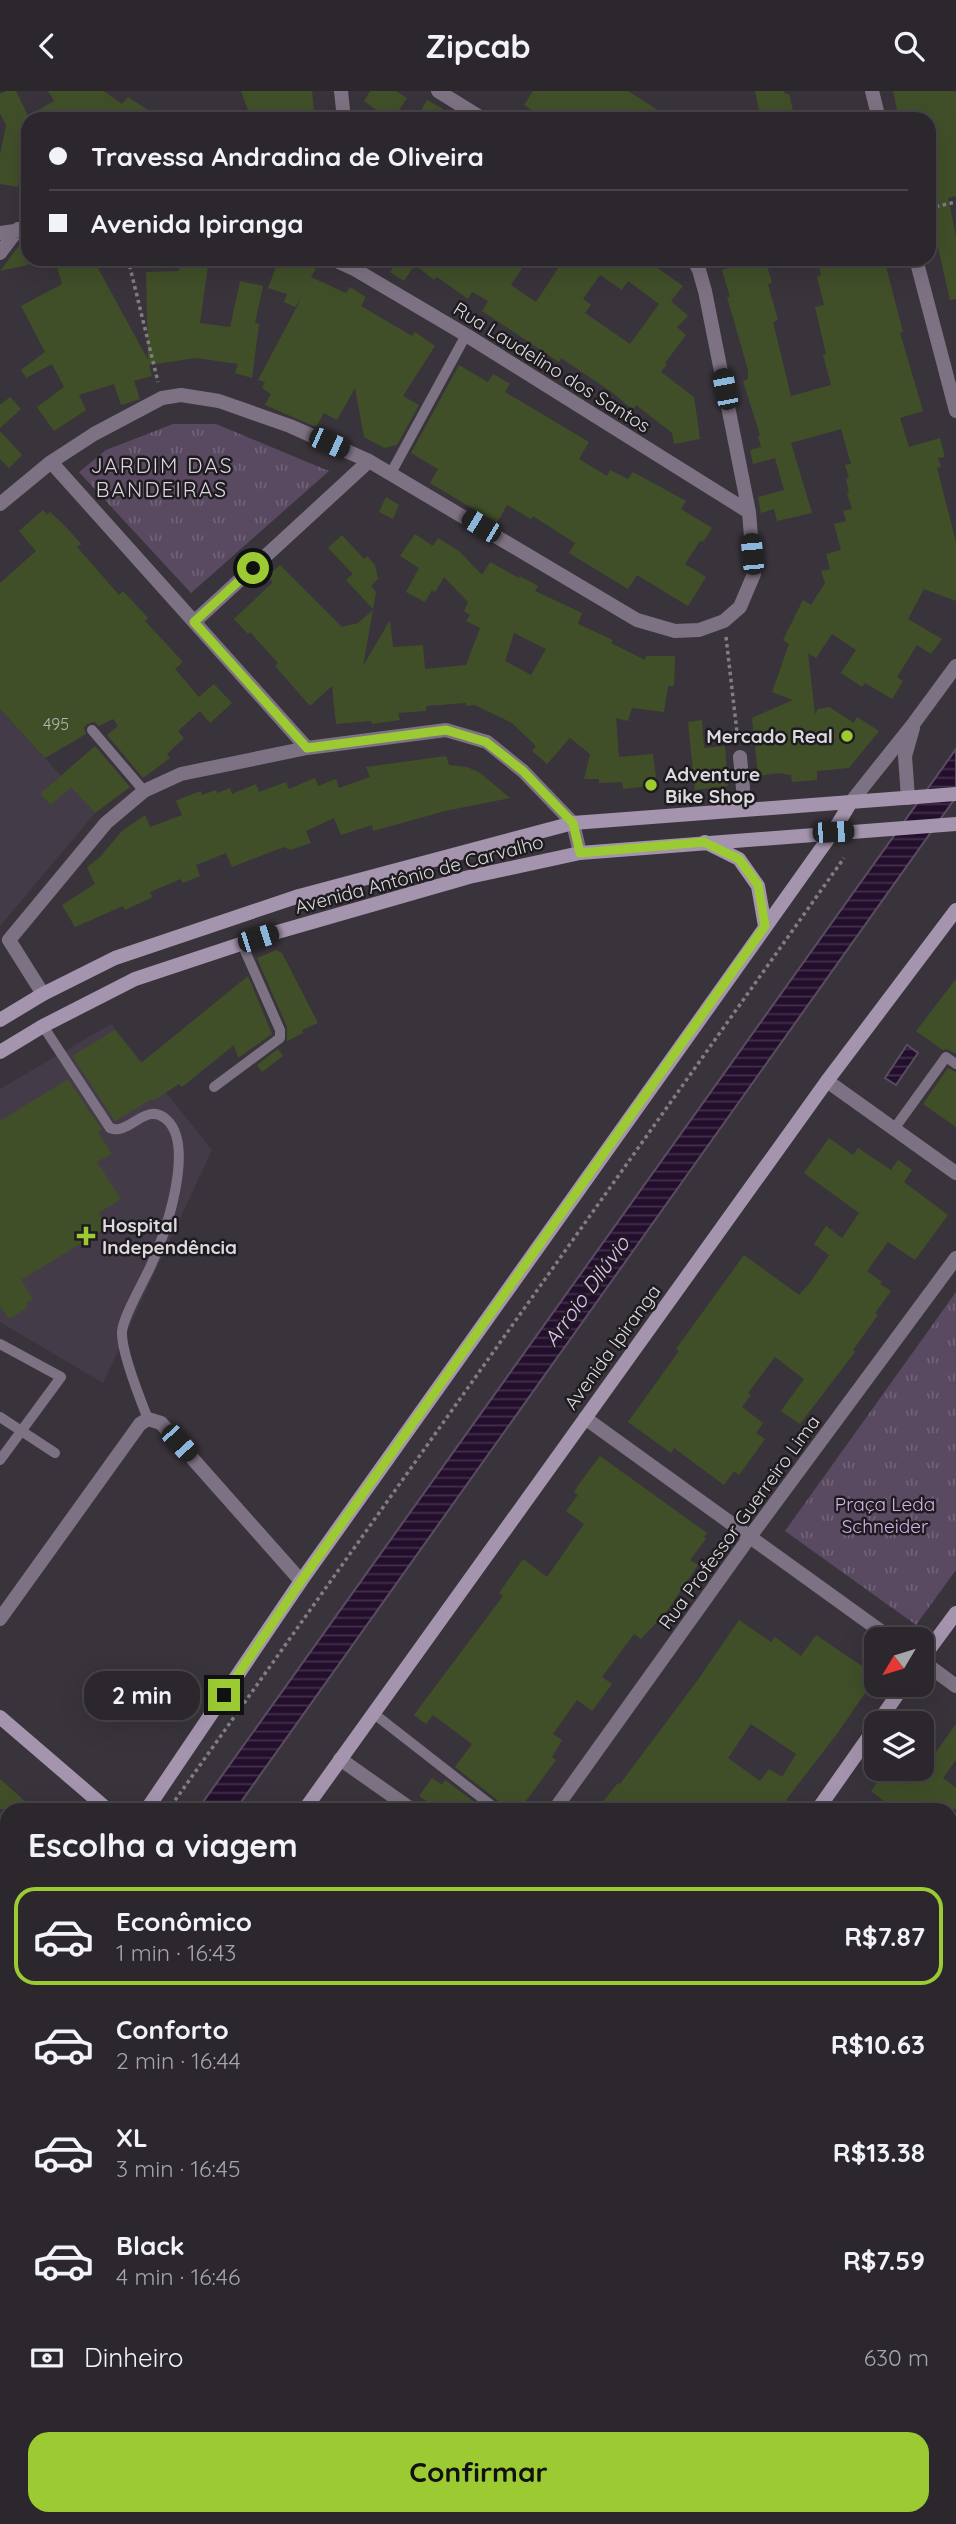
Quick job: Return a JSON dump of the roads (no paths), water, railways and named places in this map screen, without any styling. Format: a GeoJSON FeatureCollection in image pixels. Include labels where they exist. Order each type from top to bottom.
{"type":"FeatureCollection","features":[{"type":"Feature","properties":{"kind":"main road","name":"Avenida Antônio de Carvalho"},"geometry":{"type":"LineString","coordinates":[[0,1020],[43,994],[115,958],[299,896],[573,823],[956,794]]}},
{"type":"Feature","properties":{"kind":"main road"},"geometry":{"type":"LineString","coordinates":[[151,1803],[301,1581],[833,832],[850,803]]}},
{"type":"Feature","properties":{"kind":"main road","name":"Avenida Antônio de Carvalho"},"geometry":{"type":"LineString","coordinates":[[0,1052],[43,1026],[135,979],[242,944],[469,877],[580,853],[955,824]]}},
{"type":"Feature","properties":{"kind":"main road"},"geometry":{"type":"LineString","coordinates":[[704,842],[739,859],[758,885],[765,926]]}},
{"type":"Feature","properties":{"kind":"main road","name":"Avenida Ipiranga"},"geometry":{"type":"LineString","coordinates":[[308,1803],[827,1081],[956,910]]}},
{"type":"Feature","properties":{"kind":"main road"},"geometry":{"type":"LineString","coordinates":[[934,1643],[956,1613]]}},
{"type":"Feature","properties":{"kind":"main road"},"geometry":{"type":"LineString","coordinates":[[0,1717],[100,1803]]}},
{"type":"Feature","properties":{"kind":"main road"},"geometry":{"type":"LineString","coordinates":[[822,1803],[864,1743]]}},
{"type":"Feature","properties":{"kind":"street"},"geometry":{"type":"LineString","coordinates":[[341,91],[343,112]]}},
{"type":"Feature","properties":{"kind":"street"},"geometry":{"type":"LineString","coordinates":[[438,91],[472,112]]}},
{"type":"Feature","properties":{"kind":"street"},"geometry":{"type":"LineString","coordinates":[[872,91],[878,112]]}},
{"type":"Feature","properties":{"kind":"street"},"geometry":{"type":"LineString","coordinates":[[0,233],[21,229]]}},
{"type":"Feature","properties":{"kind":"street"},"geometry":{"type":"LineString","coordinates":[[0,253],[21,231]]}},
{"type":"Feature","properties":{"kind":"street","name":"Rua Laudelino dos Santos"},"geometry":{"type":"LineString","coordinates":[[358,266],[749,512]]}},
{"type":"Feature","properties":{"kind":"street"},"geometry":{"type":"LineString","coordinates":[[0,504],[51,462],[94,434],[162,398],[181,395],[219,401],[289,426],[369,461],[637,619],[675,631],[699,630],[724,621],[740,607],[754,574],[749,512],[696,266]]}},
{"type":"Feature","properties":{"kind":"street"},"geometry":{"type":"LineString","coordinates":[[918,266],[956,411]]}},
{"type":"Feature","properties":{"kind":"street"},"geometry":{"type":"LineString","coordinates":[[194,622],[369,461]]}},
{"type":"Feature","properties":{"kind":"street"},"geometry":{"type":"LineString","coordinates":[[51,462],[307,748]]}},
{"type":"Feature","properties":{"kind":"street"},"geometry":{"type":"LineString","coordinates":[[850,803],[956,666]]}},
{"type":"Feature","properties":{"kind":"street"},"geometry":{"type":"LineString","coordinates":[[912,797],[905,756],[914,723]]}},
{"type":"Feature","properties":{"kind":"street"},"geometry":{"type":"LineString","coordinates":[[43,994],[4,941],[106,823],[144,791],[181,774],[307,748],[446,730],[486,742],[523,771],[573,823],[580,853]]}},
{"type":"Feature","properties":{"kind":"street"},"geometry":{"type":"LineString","coordinates":[[740,757],[745,809]]}},
{"type":"Feature","properties":{"kind":"street"},"geometry":{"type":"LineString","coordinates":[[827,1081],[956,1173]]}},
{"type":"Feature","properties":{"kind":"street","name":"Rua Professor Guerreiro Lima"},"geometry":{"type":"LineString","coordinates":[[559,1803],[956,1258]]}},
{"type":"Feature","properties":{"kind":"street"},"geometry":{"type":"LineString","coordinates":[[0,1619],[140,1424],[148,1419],[161,1423],[301,1581]]}},
{"type":"Feature","properties":{"kind":"street"},"geometry":{"type":"LineString","coordinates":[[585,1419],[874,1627]]}},
{"type":"Feature","properties":{"kind":"street"},"geometry":{"type":"LineString","coordinates":[[934,1669],[956,1686]]}},
{"type":"Feature","properties":{"kind":"street"},"geometry":{"type":"LineString","coordinates":[[340,1759],[402,1803]]}},
{"type":"Feature","properties":{"kind":"lane"},"geometry":{"type":"LineString","coordinates":[[391,473],[466,335]]}},
{"type":"Feature","properties":{"kind":"lane"},"geometry":{"type":"LineString","coordinates":[[92,730],[144,791]]}},
{"type":"Feature","properties":{"kind":"lane"},"geometry":{"type":"LineString","coordinates":[[214,1087],[280,1038],[280,1030],[242,944]]}},
{"type":"Feature","properties":{"kind":"lane"},"geometry":{"type":"LineString","coordinates":[[43,1026],[110,1128],[121,1130],[149,1114],[159,1115],[168,1121],[179,1145],[175,1194],[154,1259],[122,1332],[131,1373],[148,1419]]}},
{"type":"Feature","properties":{"kind":"lane"},"geometry":{"type":"LineString","coordinates":[[894,1129],[946,1057],[956,1065]]}},
{"type":"Feature","properties":{"kind":"lane"},"geometry":{"type":"LineString","coordinates":[[0,1344],[61,1377],[0,1460]]}},
{"type":"Feature","properties":{"kind":"lane"},"geometry":{"type":"LineString","coordinates":[[0,1417],[55,1453]]}},
{"type":"Feature","properties":{"kind":"lane"},"geometry":{"type":"LineString","coordinates":[[373,1713],[488,1803]]}},
{"type":"Feature","properties":{"kind":"water","name":"Arroio Dilúvio"},"geometry":{"type":"Polygon","coordinates":[[[956,749],[956,797],[240,1803],[202,1803],[956,749]]]}},
{"type":"Feature","properties":{"kind":"water"},"geometry":{"type":"Polygon","coordinates":[[[907,1045],[918,1053],[896,1085],[885,1078],[907,1045]]]}},
{"type":"Feature","properties":{"kind":"place","name":"Mercado Real"},"geometry":{"type":"Point","coordinates":[847,736]}},
{"type":"Feature","properties":{"kind":"place","name":"Adventure Bike Shop"},"geometry":{"type":"Point","coordinates":[651,785]}},
{"type":"Feature","properties":{"kind":"place","name":"Hospital Independência"},"geometry":{"type":"Point","coordinates":[86,1236]}},
{"type":"Feature","properties":{"kind":"district","name":"JARDIM DAS BANDEIRAS"},"geometry":{"type":"Point","coordinates":[162,477]}},
{"type":"Feature","properties":{"kind":"park label","name":"Praça Leda Schneider"},"geometry":{"type":"Point","coordinates":[885,1515]}}]}
